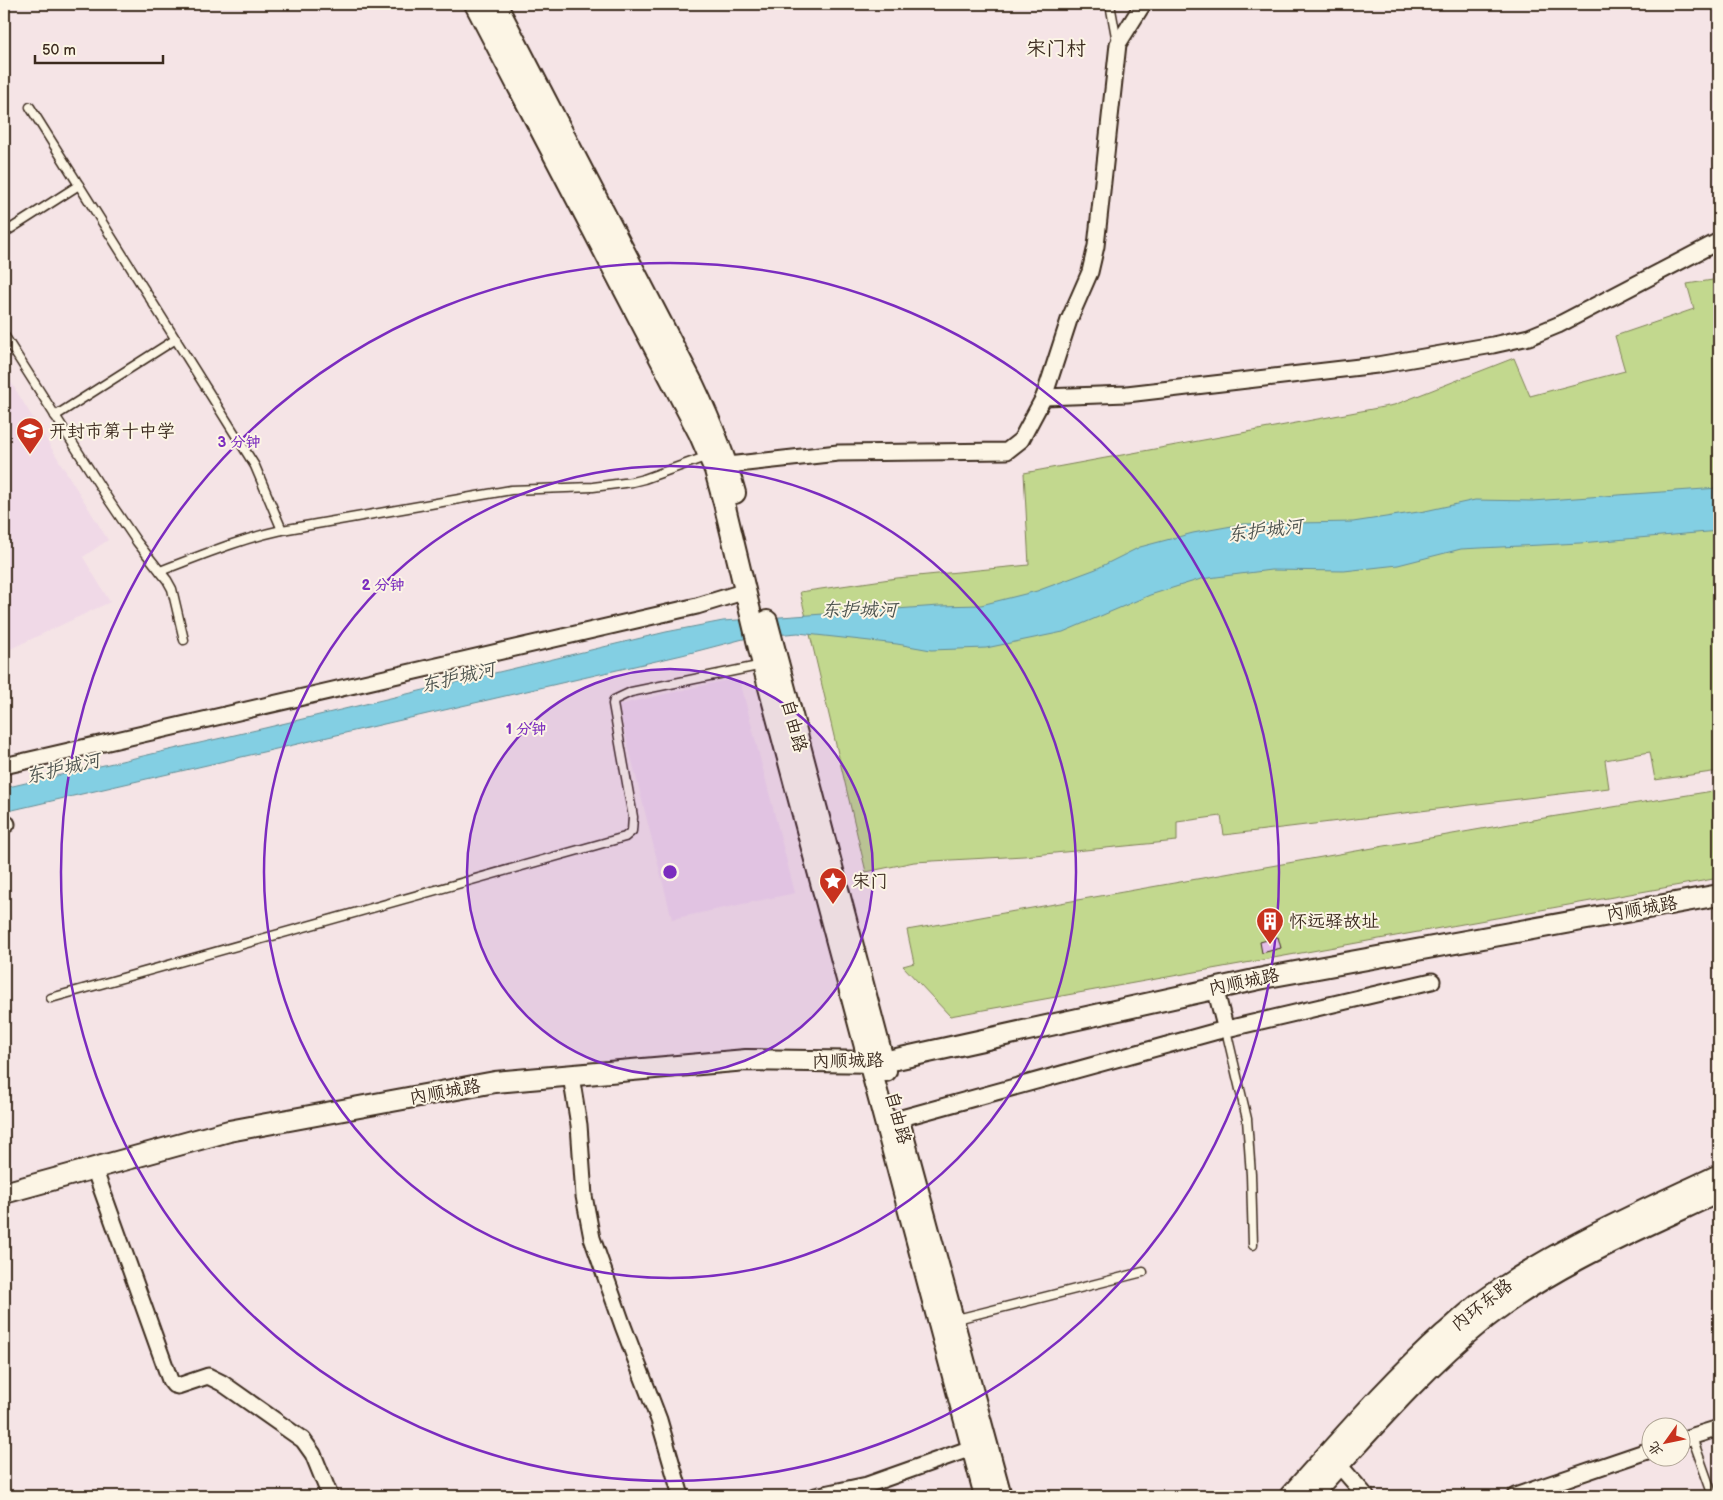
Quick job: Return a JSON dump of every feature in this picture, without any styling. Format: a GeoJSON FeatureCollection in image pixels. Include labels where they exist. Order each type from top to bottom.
{"type":"FeatureCollection","features":[{"type":"Feature","properties":{"kind":"street"},"geometry":{"type":"LineString","coordinates":[[475,4],[699,433],[722,495],[752,598]]}},
{"type":"Feature","properties":{"kind":"street"},"geometry":{"type":"LineString","coordinates":[[496,4],[712,424],[728,464],[752,598]]}},
{"type":"Feature","properties":{"kind":"street"},"geometry":{"type":"LineString","coordinates":[[728,464],[838,453],[1007,451],[1021,440],[1044,397],[1069,320],[1090,272],[1096,246],[1118,44],[1143,4]]}},
{"type":"Feature","properties":{"kind":"street"},"geometry":{"type":"LineString","coordinates":[[1044,397],[1127,394],[1348,368],[1452,353],[1529,337],[1558,325],[1719,241]]}},
{"type":"Feature","properties":{"kind":"street"},"geometry":{"type":"LineString","coordinates":[[4,766],[697,606],[752,598]]}},
{"type":"Feature","properties":{"kind":"street","name":"自由路"},"geometry":{"type":"LineString","coordinates":[[752,598],[766,657],[979,1446],[1001,1496]]}},
{"type":"Feature","properties":{"kind":"street","name":"内顺城路"},"geometry":{"type":"LineString","coordinates":[[4,1193],[229,1132],[495,1082],[746,1060],[876,1062],[1278,975],[1719,895]]}},
{"type":"Feature","properties":{"kind":"street"},"geometry":{"type":"LineString","coordinates":[[898,1119],[1226,1030],[1432,981]]}},
{"type":"Feature","properties":{"kind":"street"},"geometry":{"type":"LineString","coordinates":[[1214,988],[1226,1030]]}},
{"type":"Feature","properties":{"kind":"street","name":"自由路"},"geometry":{"type":"LineString","coordinates":[[876,1062],[898,1119],[953,1320],[979,1446],[985,1496]]}},
{"type":"Feature","properties":{"kind":"street"},"geometry":{"type":"LineString","coordinates":[[571,1076],[579,1125],[584,1196],[592,1238],[659,1420],[681,1496]]}},
{"type":"Feature","properties":{"kind":"street"},"geometry":{"type":"LineString","coordinates":[[94,1168],[170,1380],[174,1385],[178,1386],[208,1376],[222,1383],[303,1440],[313,1454],[330,1496]]}},
{"type":"Feature","properties":{"kind":"street","name":"内环东路"},"geometry":{"type":"LineString","coordinates":[[1290,1496],[1385,1391],[1430,1347],[1477,1306],[1521,1276],[1586,1238],[1719,1175]]}},
{"type":"Feature","properties":{"kind":"street","name":"内环东路"},"geometry":{"type":"LineString","coordinates":[[1310,1496],[1396,1401],[1486,1318],[1536,1285],[1594,1251],[1719,1192]]}},
{"type":"Feature","properties":{"kind":"street"},"geometry":{"type":"LineString","coordinates":[[1690,1438],[1719,1428]]}},
{"type":"Feature","properties":{"kind":"street"},"geometry":{"type":"LineString","coordinates":[[815,1496],[866,1485],[979,1446]]}},
{"type":"Feature","properties":{"kind":"street"},"geometry":{"type":"LineString","coordinates":[[1515,1496],[1640,1453]]}},
{"type":"Feature","properties":{"kind":"street"},"geometry":{"type":"LineString","coordinates":[[1339,1465],[1366,1496]]}},
{"type":"Feature","properties":{"kind":"lane"},"geometry":{"type":"LineString","coordinates":[[1110,4],[1118,44]]}},
{"type":"Feature","properties":{"kind":"lane"},"geometry":{"type":"LineString","coordinates":[[30,107],[255,466],[282,530]]}},
{"type":"Feature","properties":{"kind":"lane"},"geometry":{"type":"LineString","coordinates":[[4,233],[79,185]]}},
{"type":"Feature","properties":{"kind":"lane"},"geometry":{"type":"LineString","coordinates":[[4,335],[110,502],[172,590],[184,640]]}},
{"type":"Feature","properties":{"kind":"lane"},"geometry":{"type":"LineString","coordinates":[[55,416],[176,339]]}},
{"type":"Feature","properties":{"kind":"lane"},"geometry":{"type":"LineString","coordinates":[[160,571],[263,534],[282,530],[511,490],[584,488],[632,482],[708,456]]}},
{"type":"Feature","properties":{"kind":"lane"},"geometry":{"type":"LineString","coordinates":[[51,998],[625,837],[632,830],[632,817],[613,704],[614,700],[631,692],[766,657]]}},
{"type":"Feature","properties":{"kind":"lane"},"geometry":{"type":"LineString","coordinates":[[1226,1030],[1247,1119],[1253,1245]]}},
{"type":"Feature","properties":{"kind":"lane"},"geometry":{"type":"LineString","coordinates":[[953,1320],[1143,1272]]}},
{"type":"Feature","properties":{"kind":"lane"},"geometry":{"type":"LineString","coordinates":[[1690,1447],[1713,1496]]}},
{"type":"Feature","properties":{"kind":"shaded area","name":"开封市第十中学"},"geometry":{"type":"Polygon","coordinates":[[[4,371],[108,540],[83,557],[110,602],[4,652],[4,371]]]}},
{"type":"Feature","properties":{"kind":"shaded area"},"geometry":{"type":"Polygon","coordinates":[[[739,677],[795,893],[672,919],[618,705],[739,677]]]}},
{"type":"Feature","properties":{"kind":"green space"},"geometry":{"type":"Polygon","coordinates":[[[1719,279],[1719,771],[1655,780],[1650,752],[1605,760],[1609,788],[1224,835],[1221,816],[1177,822],[1177,841],[1024,856],[914,862],[866,872],[800,592],[897,578],[1029,565],[1024,473],[1394,405],[1514,358],[1530,396],[1625,371],[1615,336],[1694,309],[1687,284],[1719,279]]]}},
{"type":"Feature","properties":{"kind":"green space"},"geometry":{"type":"Polygon","coordinates":[[[1719,790],[1719,878],[950,1016],[903,966],[914,963],[907,930],[1538,819],[1719,790]]]}},
{"type":"Feature","properties":{"kind":"water","name":"东护城河"},"geometry":{"type":"Polygon","coordinates":[[[1719,488],[1719,531],[1580,543],[1461,549],[1398,565],[1344,571],[1271,570],[1201,579],[1150,595],[1063,632],[986,648],[931,650],[897,644],[798,633],[751,637],[682,655],[4,812],[4,788],[666,632],[723,621],[939,606],[981,605],[1037,591],[1096,569],[1140,547],[1193,533],[1243,524],[1353,522],[1425,511],[1475,500],[1532,501],[1719,488]]]}},
{"type":"Feature","properties":{"kind":"building","name":"怀远驿故址"},"geometry":{"type":"Polygon","coordinates":[[[1278,937],[1281,948],[1262,953],[1260,942],[1278,937]]]}},
{"type":"Feature","properties":{"kind":"place","name":"开封市第十中学"},"geometry":{"type":"Point","coordinates":[30,455]}},
{"type":"Feature","properties":{"kind":"place","name":"宋门"},"geometry":{"type":"Point","coordinates":[833,905]}},
{"type":"Feature","properties":{"kind":"place","name":"怀远驿故址"},"geometry":{"type":"Point","coordinates":[1270,945]}},
{"type":"Feature","properties":{"kind":"district","name":"宋门村"},"geometry":{"type":"Point","coordinates":[1056,49]}}]}
